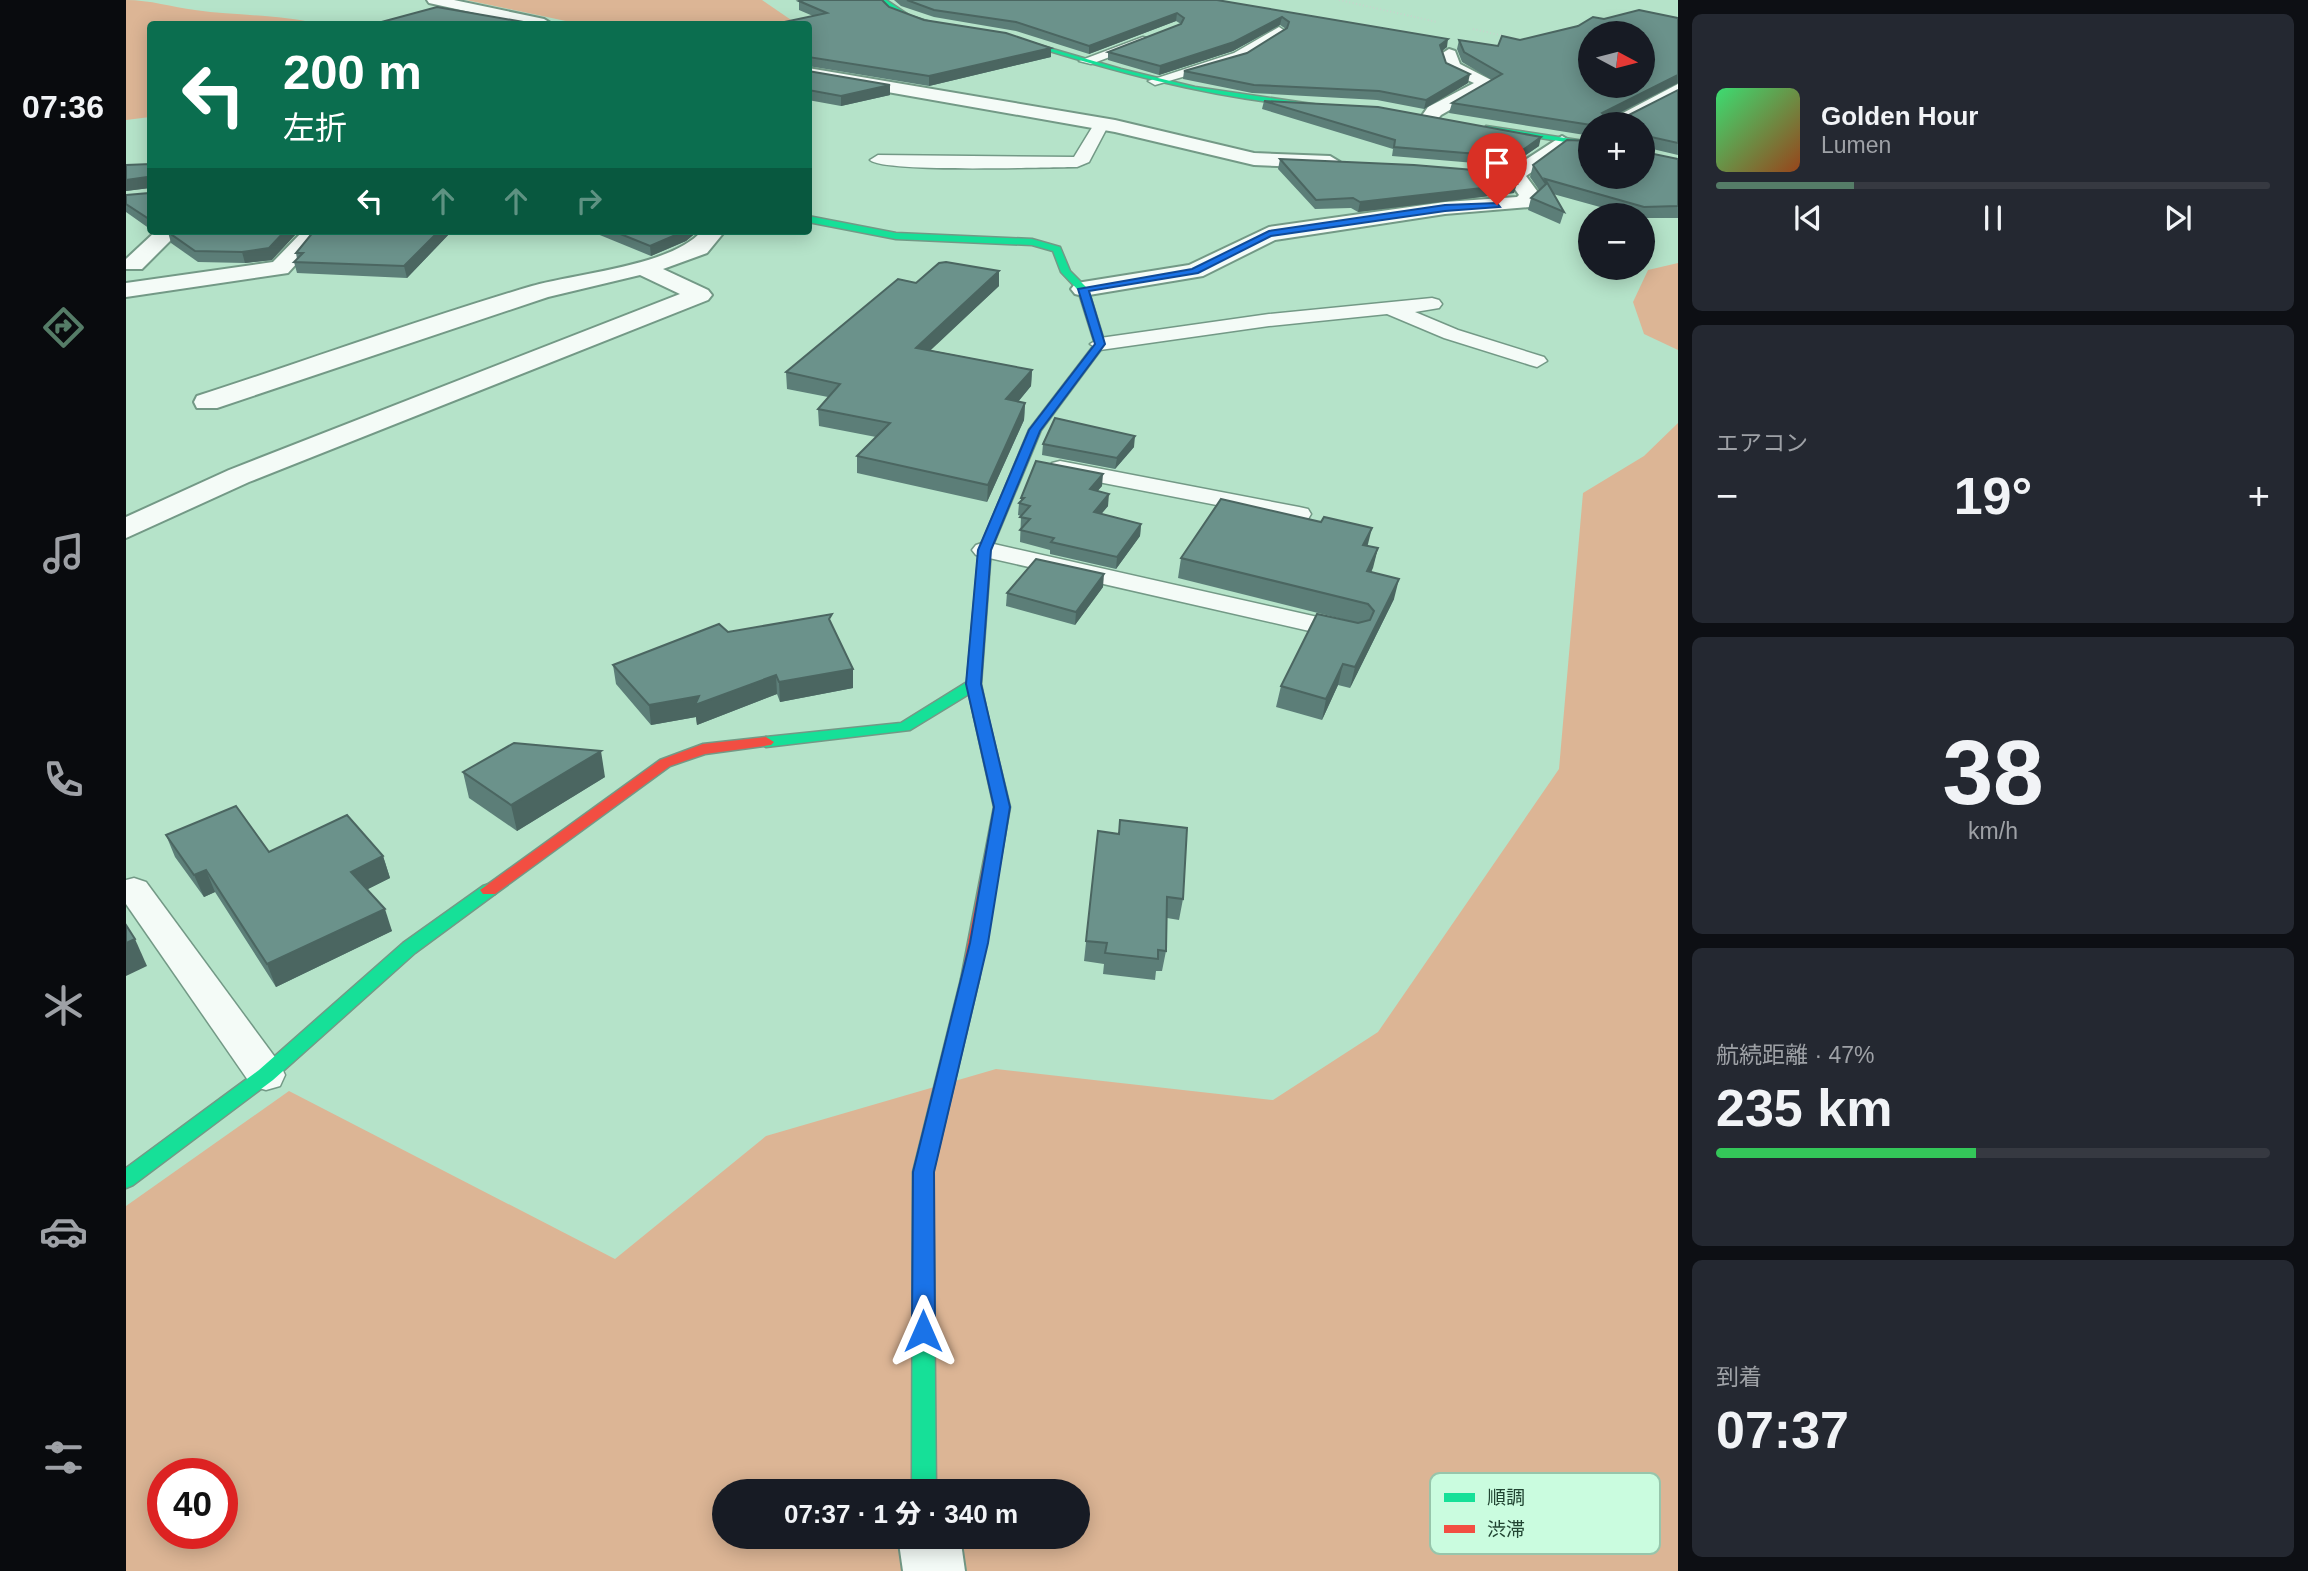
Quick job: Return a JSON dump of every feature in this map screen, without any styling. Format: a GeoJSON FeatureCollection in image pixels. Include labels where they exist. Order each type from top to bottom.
{"type":"FeatureCollection","features":[{"type":"Feature","properties":{"kind":"street"},"geometry":{"type":"LineString","coordinates":[[434,0],[530,21]]}},
{"type":"Feature","properties":{"kind":"street"},"geometry":{"type":"LineString","coordinates":[[882,0],[908,17],[953,28]]}},
{"type":"Feature","properties":{"kind":"street"},"geometry":{"type":"LineString","coordinates":[[444,21],[481,10]]}},
{"type":"Feature","properties":{"kind":"street"},"geometry":{"type":"LineString","coordinates":[[987,32],[1155,81],[1252,101],[1337,106]]}},
{"type":"Feature","properties":{"kind":"street"},"geometry":{"type":"LineString","coordinates":[[1424,116],[1488,83],[1453,67],[1448,54]]}},
{"type":"Feature","properties":{"kind":"street"},"geometry":{"type":"LineString","coordinates":[[812,74],[1101,124],[1254,159],[1346,162]]}},
{"type":"Feature","properties":{"kind":"street"},"geometry":{"type":"LineString","coordinates":[[1634,112],[1678,89]]}},
{"type":"Feature","properties":{"kind":"street"},"geometry":{"type":"LineString","coordinates":[[1424,116],[1562,142],[1578,143]]}},
{"type":"Feature","properties":{"kind":"street"},"geometry":{"type":"LineString","coordinates":[[1083,289],[1195,271],[1269,234],[1445,208],[1523,204],[1530,195],[1509,174],[1562,142]]}},
{"type":"Feature","properties":{"kind":"street"},"geometry":{"type":"LineString","coordinates":[[812,220],[896,236],[1032,242],[1057,249],[1066,272],[1083,289],[1100,344],[1035,430],[985,550],[974,684],[1002,807],[979,943],[923,1172],[924,1479]]}},
{"type":"Feature","properties":{"kind":"street"},"geometry":{"type":"LineString","coordinates":[[134,264],[165,235]]}},
{"type":"Feature","properties":{"kind":"street"},"geometry":{"type":"LineString","coordinates":[[126,290],[280,268],[311,235]]}},
{"type":"Feature","properties":{"kind":"street"},"geometry":{"type":"LineString","coordinates":[[207,402],[541,290],[643,268],[699,248],[711,235]]}},
{"type":"Feature","properties":{"kind":"street"},"geometry":{"type":"LineString","coordinates":[[126,529],[239,476],[700,295],[643,268]]}},
{"type":"Feature","properties":{"kind":"street"},"geometry":{"type":"LineString","coordinates":[[126,1179],[266,1074],[409,948],[666,763],[703,749],[905,727],[974,684]]}},
{"type":"Feature","properties":{"kind":"street"},"geometry":{"type":"LineString","coordinates":[[931,1549],[934,1571]]}},
{"type":"Feature","properties":{"kind":"lane"},"geometry":{"type":"LineString","coordinates":[[1155,81],[1239,55],[1279,31]]}},
{"type":"Feature","properties":{"kind":"lane"},"geometry":{"type":"LineString","coordinates":[[1086,61],[1165,32]]}},
{"type":"Feature","properties":{"kind":"lane"},"geometry":{"type":"LineString","coordinates":[[878,160],[984,164],[1077,162],[1083,159],[1101,124]]}},
{"type":"Feature","properties":{"kind":"lane"},"geometry":{"type":"LineString","coordinates":[[1100,344],[1269,320],[1432,303]]}},
{"type":"Feature","properties":{"kind":"lane"},"geometry":{"type":"LineString","coordinates":[[1389,308],[1451,334],[1536,361]]}},
{"type":"Feature","properties":{"kind":"lane"},"geometry":{"type":"LineString","coordinates":[[1020,461],[1299,514]]}},
{"type":"Feature","properties":{"kind":"lane"},"geometry":{"type":"LineString","coordinates":[[985,550],[1353,633]]}},
{"type":"Feature","properties":{"kind":"lane"},"geometry":{"type":"LineString","coordinates":[[134,890],[266,1074]]}},
{"type":"Feature","properties":{"kind":"shaded area"},"geometry":{"type":"Polygon","coordinates":[[[126,0],[304,21],[147,21],[147,117],[126,120],[126,0]]]}},
{"type":"Feature","properties":{"kind":"shaded area"},"geometry":{"type":"Polygon","coordinates":[[[466,0],[762,0],[793,21],[566,21],[466,0]]]}},
{"type":"Feature","properties":{"kind":"shaded area"},"geometry":{"type":"Polygon","coordinates":[[[1678,263],[1678,350],[1644,334],[1633,302],[1643,280],[1655,280],[1655,268],[1678,263]]]}},
{"type":"Feature","properties":{"kind":"shaded area"},"geometry":{"type":"Polygon","coordinates":[[[1678,423],[1678,1571],[126,1571],[126,1206],[289,1091],[615,1259],[766,1136],[996,1069],[1273,1100],[1378,1032],[1559,769],[1583,493],[1644,456],[1678,423]]]}},
{"type":"Feature","properties":{"kind":"building"},"geometry":{"type":"Polygon","coordinates":[[[882,0],[889,7],[924,20],[1006,33],[1051,48],[929,76],[812,58],[812,21],[789,21],[827,13],[799,1],[882,0]]]}},
{"type":"Feature","properties":{"kind":"building"},"geometry":{"type":"Polygon","coordinates":[[[907,0],[1217,0],[1448,39],[1440,45],[1446,63],[1470,74],[1426,100],[1379,91],[1254,85],[1184,71],[1247,53],[1287,28],[1289,22],[1282,17],[1234,42],[1160,66],[1108,52],[1181,24],[1184,18],[1177,13],[1089,46],[1016,22],[934,10],[907,0]]]}},
{"type":"Feature","properties":{"kind":"building"},"geometry":{"type":"Polygon","coordinates":[[[437,7],[518,21],[385,21],[437,7]]]}},
{"type":"Feature","properties":{"kind":"building"},"geometry":{"type":"Polygon","coordinates":[[[1639,10],[1678,18],[1678,75],[1656,86],[1656,21],[1586,21],[1593,17],[1604,19],[1639,10]]]}},
{"type":"Feature","properties":{"kind":"building"},"geometry":{"type":"Polygon","coordinates":[[[1578,26],[1578,98],[1632,98],[1604,112],[1578,112],[1578,123],[1452,103],[1502,74],[1464,52],[1459,40],[1498,46],[1502,36],[1520,40],[1578,26]]]}},
{"type":"Feature","properties":{"kind":"building"},"geometry":{"type":"Polygon","coordinates":[[[812,72],[890,85],[841,96],[812,91],[812,72]]]}},
{"type":"Feature","properties":{"kind":"building"},"geometry":{"type":"Polygon","coordinates":[[[1678,90],[1678,143],[1655,138],[1655,112],[1635,112],[1678,90]]]}},
{"type":"Feature","properties":{"kind":"building"},"geometry":{"type":"Polygon","coordinates":[[[1264,101],[1378,107],[1541,137],[1513,157],[1394,147],[1395,140],[1264,101]]]}},
{"type":"Feature","properties":{"kind":"building"},"geometry":{"type":"Polygon","coordinates":[[[1567,140],[1578,140],[1578,188],[1545,179],[1564,212],[1531,198],[1546,184],[1533,165],[1567,140]]]}},
{"type":"Feature","properties":{"kind":"building"},"geometry":{"type":"Polygon","coordinates":[[[1655,154],[1678,159],[1678,206],[1655,207],[1655,203],[1630,203],[1580,189],[1655,189],[1655,154]]]}},
{"type":"Feature","properties":{"kind":"building"},"geometry":{"type":"Polygon","coordinates":[[[1280,159],[1414,165],[1510,173],[1517,184],[1360,202],[1353,198],[1316,200],[1280,159]]]}},
{"type":"Feature","properties":{"kind":"building"},"geometry":{"type":"Polygon","coordinates":[[[147,164],[147,177],[126,180],[126,165],[147,164]]]}},
{"type":"Feature","properties":{"kind":"building"},"geometry":{"type":"Polygon","coordinates":[[[147,193],[147,218],[126,204],[126,195],[147,193]]]}},
{"type":"Feature","properties":{"kind":"building"},"geometry":{"type":"Polygon","coordinates":[[[172,235],[281,235],[269,248],[242,252],[195,251],[172,235]]]}},
{"type":"Feature","properties":{"kind":"building"},"geometry":{"type":"Polygon","coordinates":[[[311,235],[435,235],[404,266],[294,262],[303,253],[296,253],[311,235]]]}},
{"type":"Feature","properties":{"kind":"building"},"geometry":{"type":"Polygon","coordinates":[[[623,235],[676,235],[650,246],[623,235]]]}},
{"type":"Feature","properties":{"kind":"building"},"geometry":{"type":"Polygon","coordinates":[[[939,263],[999,271],[916,348],[1032,370],[1006,399],[1025,403],[988,485],[857,456],[890,423],[818,409],[840,384],[786,372],[898,279],[916,283],[939,263]]]}},
{"type":"Feature","properties":{"kind":"building"},"geometry":{"type":"Polygon","coordinates":[[[1055,418],[1135,436],[1117,458],[1043,444],[1055,418]]]}},
{"type":"Feature","properties":{"kind":"building"},"geometry":{"type":"Polygon","coordinates":[[[1036,461],[1103,474],[1090,489],[1109,494],[1094,512],[1141,524],[1117,557],[1051,542],[1054,538],[1020,530],[1030,519],[1020,517],[1030,506],[1019,503],[1024,498],[1021,498],[1036,461]]]}},
{"type":"Feature","properties":{"kind":"building"},"geometry":{"type":"Polygon","coordinates":[[[1221,499],[1321,522],[1324,517],[1372,528],[1363,545],[1378,548],[1367,571],[1399,579],[1355,667],[1343,664],[1326,699],[1281,686],[1317,614],[1358,623],[1370,620],[1374,611],[1368,604],[1181,558],[1221,499]]]}},
{"type":"Feature","properties":{"kind":"building"},"geometry":{"type":"Polygon","coordinates":[[[1036,559],[1104,574],[1076,612],[1007,593],[1036,559]]]}},
{"type":"Feature","properties":{"kind":"building"},"geometry":{"type":"Polygon","coordinates":[[[832,614],[829,619],[853,669],[779,682],[776,675],[695,705],[699,696],[649,705],[613,665],[719,624],[728,632],[832,614]]]}},
{"type":"Feature","properties":{"kind":"building"},"geometry":{"type":"Polygon","coordinates":[[[514,743],[601,751],[511,805],[463,772],[514,743]]]}},
{"type":"Feature","properties":{"kind":"building"},"geometry":{"type":"Polygon","coordinates":[[[236,806],[269,852],[347,815],[383,856],[351,872],[385,909],[267,964],[206,870],[194,875],[166,835],[236,806]]]}},
{"type":"Feature","properties":{"kind":"building"},"geometry":{"type":"Polygon","coordinates":[[[1120,820],[1187,828],[1183,899],[1167,897],[1166,951],[1158,950],[1158,959],[1105,953],[1107,943],[1086,941],[1098,831],[1119,834],[1120,820]]]}},
{"type":"Feature","properties":{"kind":"building"},"geometry":{"type":"Polygon","coordinates":[[[126,925],[135,939],[126,943],[126,925]]]}},
{"type":"Feature","properties":{"kind":"traffic: fast"},"geometry":{"type":"LineString","coordinates":[[882,0],[908,17],[940,26]]}},
{"type":"Feature","properties":{"kind":"traffic: fast"},"geometry":{"type":"LineString","coordinates":[[1003,35],[1119,70],[1195,89],[1315,105]]}},
{"type":"Feature","properties":{"kind":"traffic: fast"},"geometry":{"type":"LineString","coordinates":[[1489,128],[1578,142]]}},
{"type":"Feature","properties":{"kind":"traffic: fast"},"geometry":{"type":"LineString","coordinates":[[812,220],[896,236],[1032,242],[1057,249],[1066,272],[1083,289],[1100,344],[1035,430],[985,550],[974,684],[981,717]]}},
{"type":"Feature","properties":{"kind":"traffic: fast"},"geometry":{"type":"LineString","coordinates":[[766,742],[905,727],[974,684]]}},
{"type":"Feature","properties":{"kind":"traffic: fast"},"geometry":{"type":"LineString","coordinates":[[126,1179],[266,1075],[409,948],[489,890]]}},
{"type":"Feature","properties":{"kind":"traffic: fast"},"geometry":{"type":"LineString","coordinates":[[924,1479],[923,1172],[970,979]]}},
{"type":"Feature","properties":{"kind":"traffic: jam"},"geometry":{"type":"LineString","coordinates":[[970,979],[1002,807],[981,717]]}},
{"type":"Feature","properties":{"kind":"traffic: jam"},"geometry":{"type":"LineString","coordinates":[[489,890],[665,763],[703,749],[766,742]]}},
{"type":"Feature","properties":{"kind":"route"},"geometry":{"type":"LineString","coordinates":[[923,1331],[923,1172],[979,943],[1002,807],[974,684],[985,550],[1035,430],[1100,344],[1083,289],[1195,271],[1220,261],[1237,248],[1269,234],[1445,208],[1497,205]]}}]}
